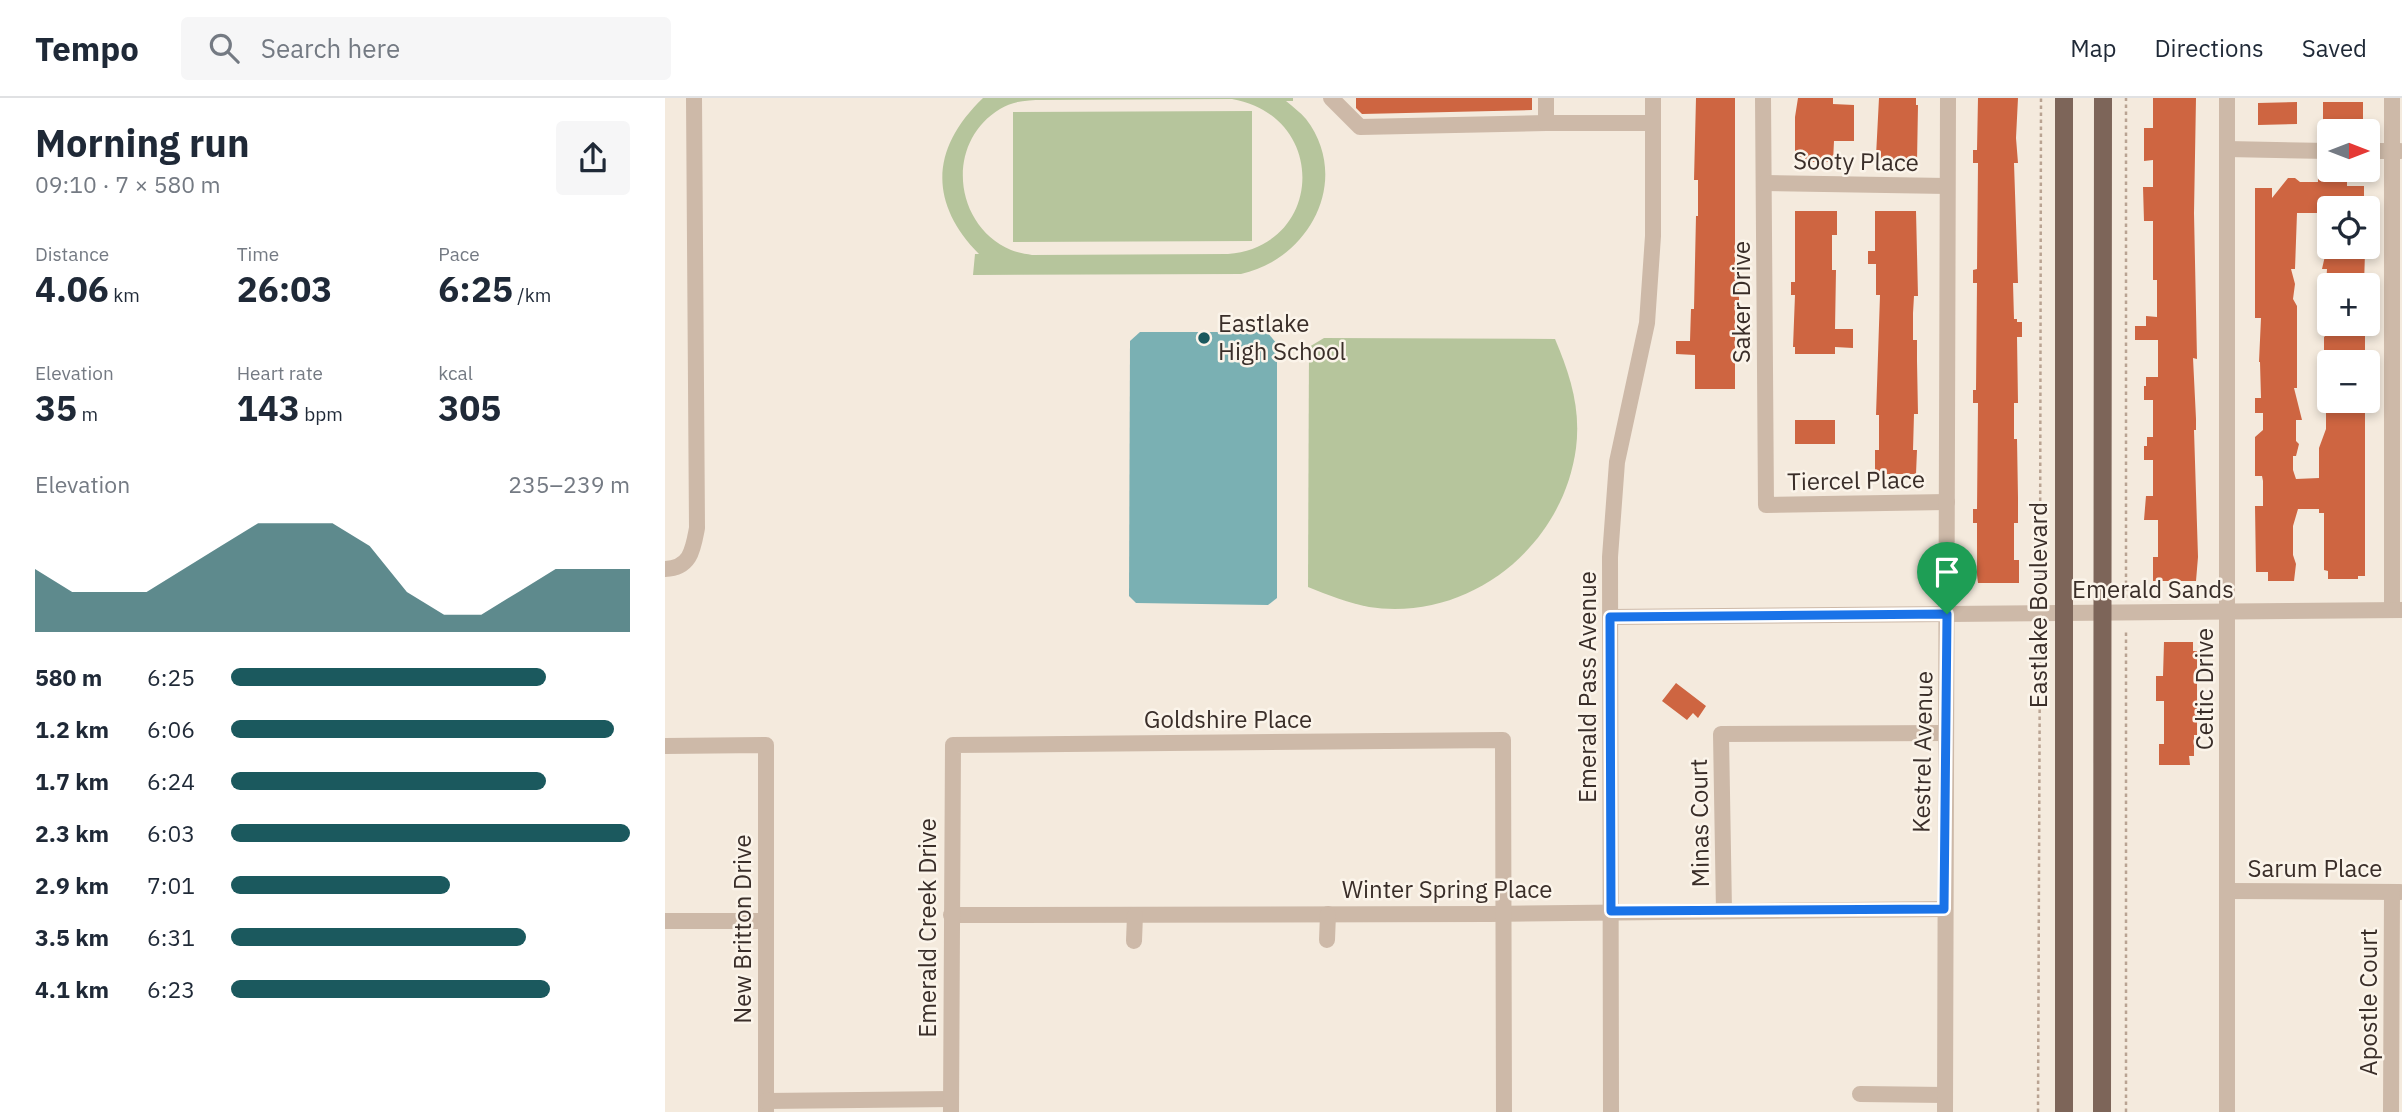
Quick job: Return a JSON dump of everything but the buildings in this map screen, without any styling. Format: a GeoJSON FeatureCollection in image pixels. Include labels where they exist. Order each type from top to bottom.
{"type":"FeatureCollection","features":[{"type":"Feature","properties":{"kind":"main road","name":"Eastlake Boulevard"},"geometry":{"type":"LineString","coordinates":[[2064,98],[2064,1112]]}},
{"type":"Feature","properties":{"kind":"main road"},"geometry":{"type":"LineString","coordinates":[[2102,1112],[2103,98]]}},
{"type":"Feature","properties":{"kind":"street"},"geometry":{"type":"LineString","coordinates":[[665,569],[676,569],[692,554],[697,528],[694,98]]}},
{"type":"Feature","properties":{"kind":"street"},"geometry":{"type":"LineString","coordinates":[[1332,98],[1360,127],[1653,123]]}},
{"type":"Feature","properties":{"kind":"street"},"geometry":{"type":"LineString","coordinates":[[1546,98],[1546,123]]}},
{"type":"Feature","properties":{"kind":"street","name":"Emerald Pass Avenue"},"geometry":{"type":"LineString","coordinates":[[1611,1112],[1610,556],[1617,462],[1647,323],[1653,236],[1653,98]]}},
{"type":"Feature","properties":{"kind":"street","name":"Saker Drive"},"geometry":{"type":"LineString","coordinates":[[1763,98],[1766,505]]}},
{"type":"Feature","properties":{"kind":"street","name":"Kestrel Avenue"},"geometry":{"type":"LineString","coordinates":[[1945,1112],[1948,98]]}},
{"type":"Feature","properties":{"kind":"street","name":"Celtic Drive"},"geometry":{"type":"LineString","coordinates":[[2227,98],[2227,1112]]}},
{"type":"Feature","properties":{"kind":"street"},"geometry":{"type":"LineString","coordinates":[[2392,98],[2397,151],[2397,610]]}},
{"type":"Feature","properties":{"kind":"street"},"geometry":{"type":"LineString","coordinates":[[2227,149],[2317,150]]}},
{"type":"Feature","properties":{"kind":"street","name":"Sooty Place"},"geometry":{"type":"LineString","coordinates":[[1764,183],[1947,186]]}},
{"type":"Feature","properties":{"kind":"street","name":"Tiercel Place"},"geometry":{"type":"LineString","coordinates":[[1766,505],[1947,502]]}},
{"type":"Feature","properties":{"kind":"street","name":"Emerald Sands"},"geometry":{"type":"LineString","coordinates":[[1610,617],[2397,610]]}},
{"type":"Feature","properties":{"kind":"street","name":"Minas Court"},"geometry":{"type":"LineString","coordinates":[[1724,911],[1721,734],[1946,733]]}},
{"type":"Feature","properties":{"kind":"street","name":"Goldshire Place"},"geometry":{"type":"LineString","coordinates":[[953,745],[1503,740],[1504,914]]}},
{"type":"Feature","properties":{"kind":"street","name":"New Britton Drive"},"geometry":{"type":"LineString","coordinates":[[665,746],[766,745],[766,1106]]}},
{"type":"Feature","properties":{"kind":"street","name":"Emerald Creek Drive"},"geometry":{"type":"LineString","coordinates":[[951,1106],[953,745]]}},
{"type":"Feature","properties":{"kind":"street","name":"Sarum Place"},"geometry":{"type":"LineString","coordinates":[[2228,891],[2397,892]]}},
{"type":"Feature","properties":{"kind":"street","name":"Apostle Court"},"geometry":{"type":"LineString","coordinates":[[2391,1112],[2397,892]]}},
{"type":"Feature","properties":{"kind":"street","name":"Winter Spring Place"},"geometry":{"type":"LineString","coordinates":[[951,915],[1504,914],[1944,909]]}},
{"type":"Feature","properties":{"kind":"street"},"geometry":{"type":"LineString","coordinates":[[1327,940],[1328,914]]}},
{"type":"Feature","properties":{"kind":"street"},"geometry":{"type":"LineString","coordinates":[[1504,914],[1504,1112]]}},
{"type":"Feature","properties":{"kind":"street"},"geometry":{"type":"LineString","coordinates":[[1135,915],[1135,941]]}},
{"type":"Feature","properties":{"kind":"street"},"geometry":{"type":"LineString","coordinates":[[665,921],[766,921]]}},
{"type":"Feature","properties":{"kind":"street"},"geometry":{"type":"LineString","coordinates":[[1860,1094],[1945,1095]]}},
{"type":"Feature","properties":{"kind":"street"},"geometry":{"type":"LineString","coordinates":[[766,1106],[951,1106]]}},
{"type":"Feature","properties":{"kind":"path"},"geometry":{"type":"LineString","coordinates":[[2039,586],[2041,98]]}},
{"type":"Feature","properties":{"kind":"path"},"geometry":{"type":"LineString","coordinates":[[2126,98],[2126,593]]}},
{"type":"Feature","properties":{"kind":"path"},"geometry":{"type":"LineString","coordinates":[[2126,634],[2126,1112]]}},
{"type":"Feature","properties":{"kind":"path"},"geometry":{"type":"LineString","coordinates":[[2038,1112],[2040,635]]}},
{"type":"Feature","properties":{"kind":"green space"},"geometry":{"type":"Polygon","coordinates":[[[983,98],[1293,98],[1293,101],[1286,101],[1306,119],[1319,142],[1325,166],[1324,190],[1317,213],[1304,234],[1287,252],[1265,265],[1241,274],[973,275],[975,254],[979,254],[962,234],[951,215],[944,195],[942,175],[945,156],[953,136],[983,98]],[[1232,99],[1037,100],[1010,104],[982,124],[970,141],[964,162],[963,182],[968,203],[977,222],[992,238],[1011,250],[1032,255],[1228,254],[1260,246],[1283,229],[1297,206],[1302,180],[1299,153],[1286,129],[1264,110],[1232,99]]]}},
{"type":"Feature","properties":{"kind":"green space"},"geometry":{"type":"Polygon","coordinates":[[[1252,111],[1252,241],[1013,242],[1013,112],[1252,111]]]}},
{"type":"Feature","properties":{"kind":"green space"},"geometry":{"type":"Polygon","coordinates":[[[1324,338],[1555,339],[1576,406],[1576,448],[1567,484],[1552,517],[1531,546],[1505,570],[1475,589],[1442,602],[1406,609],[1369,607],[1308,587],[1309,347],[1324,338]]]}},
{"type":"Feature","properties":{"kind":"water"},"geometry":{"type":"Polygon","coordinates":[[[1140,332],[1267,332],[1277,344],[1277,598],[1268,605],[1136,603],[1129,596],[1130,341],[1140,332]]]}},
{"type":"Feature","properties":{"kind":"place","name":"Eastlake High School"},"geometry":{"type":"Point","coordinates":[1204,338]}},
{"type":"Feature","properties":{"kind":"route"},"geometry":{"type":"LineString","coordinates":[[1947,614],[1944,909],[1611,911],[1610,617],[1947,614]]}}]}
